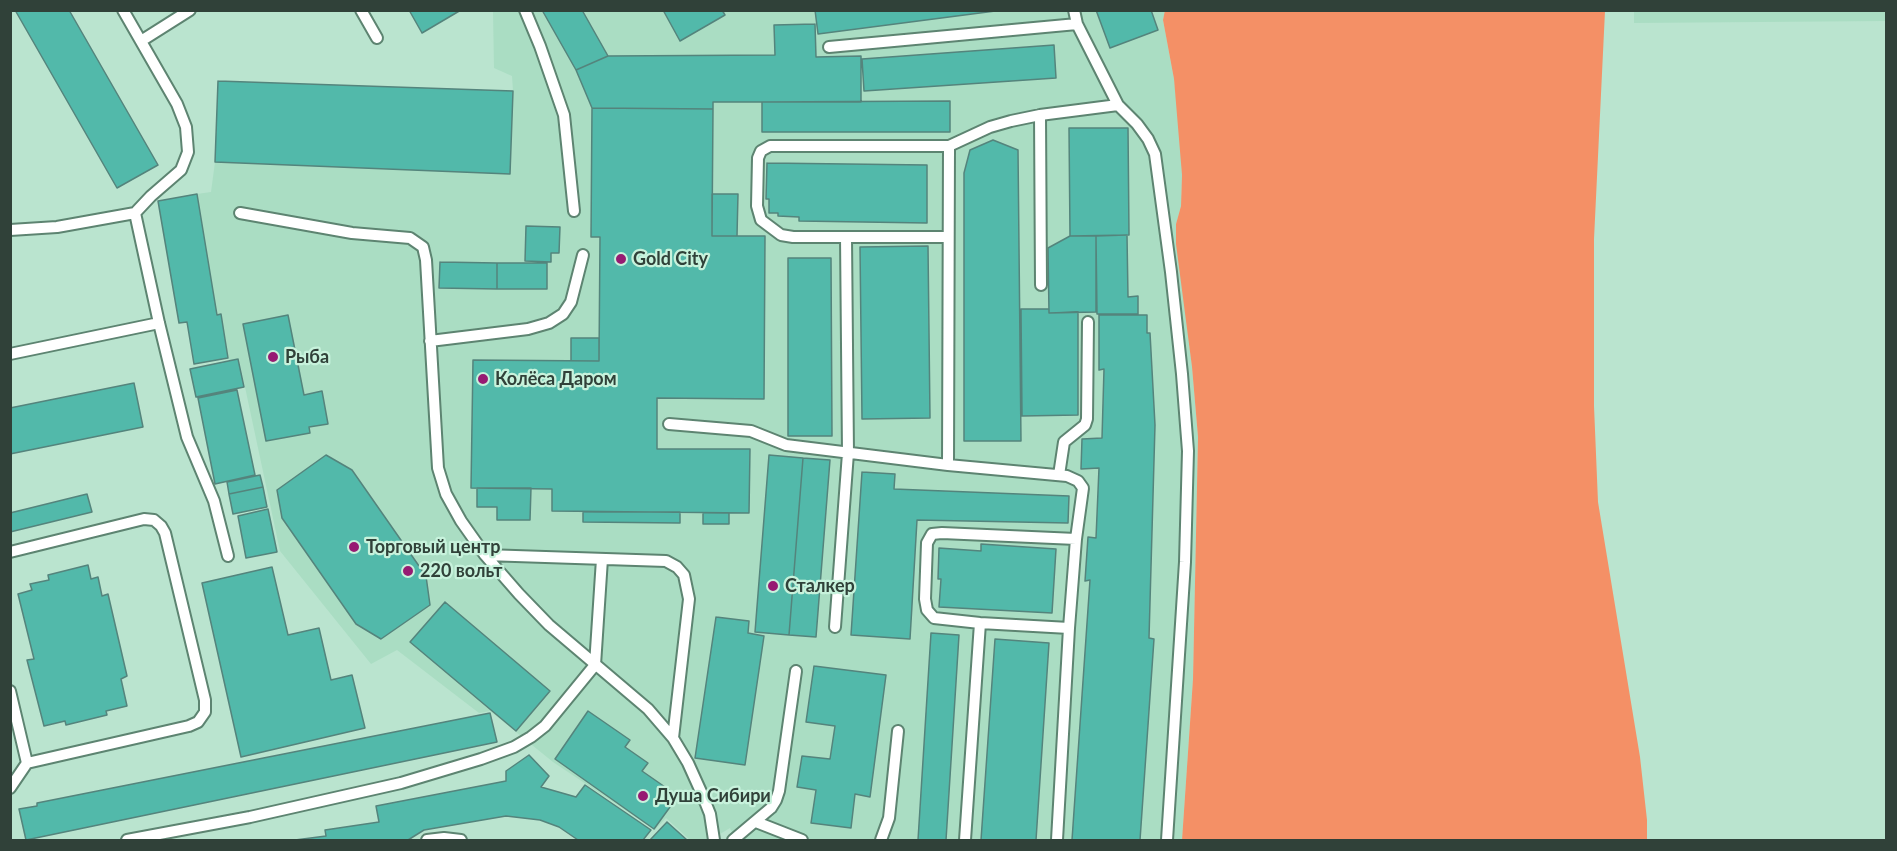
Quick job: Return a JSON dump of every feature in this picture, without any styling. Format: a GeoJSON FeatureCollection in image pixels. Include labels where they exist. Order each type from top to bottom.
{"type":"FeatureCollection","features":[{"type":"Feature","properties":{"kind":"lane"},"geometry":{"type":"LineString","coordinates":[[10,230],[57,227],[135,213],[181,170],[188,152],[186,128],[177,104],[123,10]]}},
{"type":"Feature","properties":{"kind":"lane"},"geometry":{"type":"LineString","coordinates":[[141,41],[190,10]]}},
{"type":"Feature","properties":{"kind":"lane"},"geometry":{"type":"LineString","coordinates":[[361,10],[377,38]]}},
{"type":"Feature","properties":{"kind":"lane"},"geometry":{"type":"LineString","coordinates":[[525,10],[564,116],[568,136],[574,211]]}},
{"type":"Feature","properties":{"kind":"lane"},"geometry":{"type":"LineString","coordinates":[[1074,10],[1077,24],[1118,105],[1137,124],[1155,154],[1181,363],[1188,451],[1184,573],[1167,840]]}},
{"type":"Feature","properties":{"kind":"lane"},"geometry":{"type":"LineString","coordinates":[[829,47],[1077,24]]}},
{"type":"Feature","properties":{"kind":"lane"},"geometry":{"type":"LineString","coordinates":[[948,237],[793,237],[781,235],[761,220],[757,206],[758,158],[761,151],[770,146],[949,146],[990,127],[1040,115],[1118,105]]}},
{"type":"Feature","properties":{"kind":"lane"},"geometry":{"type":"LineString","coordinates":[[1040,115],[1041,285]]}},
{"type":"Feature","properties":{"kind":"lane"},"geometry":{"type":"LineString","coordinates":[[948,465],[949,146]]}},
{"type":"Feature","properties":{"kind":"lane"},"geometry":{"type":"LineString","coordinates":[[135,213],[187,437],[214,501],[228,556]]}},
{"type":"Feature","properties":{"kind":"lane"},"geometry":{"type":"LineString","coordinates":[[240,213],[352,234],[410,238],[423,247],[438,468],[441,480],[461,521],[485,555],[549,625],[648,709],[673,738],[688,763],[702,794],[710,814],[714,840]]}},
{"type":"Feature","properties":{"kind":"lane"},"geometry":{"type":"LineString","coordinates":[[835,627],[848,453],[846,237]]}},
{"type":"Feature","properties":{"kind":"lane"},"geometry":{"type":"LineString","coordinates":[[430,341],[528,329],[549,323],[563,314],[571,302],[583,255]]}},
{"type":"Feature","properties":{"kind":"lane"},"geometry":{"type":"LineString","coordinates":[[1059,476],[1064,442],[1085,425],[1088,419],[1088,322]]}},
{"type":"Feature","properties":{"kind":"lane"},"geometry":{"type":"LineString","coordinates":[[10,354],[159,323]]}},
{"type":"Feature","properties":{"kind":"lane"},"geometry":{"type":"LineString","coordinates":[[669,424],[751,431],[786,445],[1059,476],[1078,481],[1083,488],[1076,539],[1069,628],[1057,840]]}},
{"type":"Feature","properties":{"kind":"lane"},"geometry":{"type":"LineString","coordinates":[[10,552],[144,519],[154,520],[165,533],[205,700],[205,712],[198,723],[27,763],[10,788]]}},
{"type":"Feature","properties":{"kind":"lane"},"geometry":{"type":"LineString","coordinates":[[1069,628],[934,618],[927,610],[925,599],[927,543],[932,534],[942,532],[1076,539]]}},
{"type":"Feature","properties":{"kind":"lane"},"geometry":{"type":"LineString","coordinates":[[485,555],[666,561],[677,567],[684,575],[690,599],[673,738]]}},
{"type":"Feature","properties":{"kind":"lane"},"geometry":{"type":"LineString","coordinates":[[127,840],[250,817],[400,783],[481,759],[514,747],[531,737],[545,726],[595,665],[602,559]]}},
{"type":"Feature","properties":{"kind":"lane"},"geometry":{"type":"LineString","coordinates":[[966,840],[980,623]]}},
{"type":"Feature","properties":{"kind":"lane"},"geometry":{"type":"LineString","coordinates":[[733,840],[771,808],[779,791],[796,671]]}},
{"type":"Feature","properties":{"kind":"lane"},"geometry":{"type":"LineString","coordinates":[[10,691],[27,763]]}},
{"type":"Feature","properties":{"kind":"lane"},"geometry":{"type":"LineString","coordinates":[[880,840],[889,818],[898,731]]}},
{"type":"Feature","properties":{"kind":"lane"},"geometry":{"type":"LineString","coordinates":[[756,822],[802,840]]}},
{"type":"Feature","properties":{"kind":"lane"},"geometry":{"type":"LineString","coordinates":[[427,840],[444,838],[461,840]]}},
{"type":"Feature","properties":{"kind":"shaded area"},"geometry":{"type":"Polygon","coordinates":[[[1165,10],[1605,11],[1594,239],[1594,406],[1598,502],[1640,757],[1647,840],[1182,840],[1193,679],[1198,437],[1192,367],[1176,244],[1182,175],[1174,79],[1163,20],[1165,10]]]}},
{"type":"Feature","properties":{"kind":"shaded area"},"geometry":{"type":"Polygon","coordinates":[[[1886,10],[1886,21],[1634,23],[1634,11],[1886,10]]]}},
{"type":"Feature","properties":{"kind":"shaded area"},"geometry":{"type":"Polygon","coordinates":[[[493,11],[1165,11],[1163,20],[1174,79],[1180,130],[1181,206],[1176,224],[1198,437],[1193,679],[1182,840],[735,840],[730,828],[710,840],[690,840],[666,818],[655,830],[553,762],[490,711],[479,713],[397,650],[371,664],[280,551],[239,359],[229,361],[221,315],[217,315],[197,194],[211,192],[215,162],[513,91],[512,76],[494,68],[493,11]]]}},
{"type":"Feature","properties":{"kind":"building"},"geometry":{"type":"Polygon","coordinates":[[[15,10],[69,10],[158,165],[117,188],[15,10]]]}},
{"type":"Feature","properties":{"kind":"building"},"geometry":{"type":"Polygon","coordinates":[[[409,10],[461,10],[422,33],[409,10]]]}},
{"type":"Feature","properties":{"kind":"building"},"geometry":{"type":"Polygon","coordinates":[[[542,10],[582,10],[608,56],[576,70],[542,10]]]}},
{"type":"Feature","properties":{"kind":"building"},"geometry":{"type":"Polygon","coordinates":[[[663,10],[722,10],[725,15],[680,41],[663,10]]]}},
{"type":"Feature","properties":{"kind":"building"},"geometry":{"type":"Polygon","coordinates":[[[815,10],[1003,10],[818,34],[815,10]]]}},
{"type":"Feature","properties":{"kind":"building"},"geometry":{"type":"Polygon","coordinates":[[[1096,10],[1151,10],[1158,30],[1110,48],[1096,10]]]}},
{"type":"Feature","properties":{"kind":"building"},"geometry":{"type":"Polygon","coordinates":[[[815,24],[816,57],[861,56],[861,102],[713,102],[713,109],[592,108],[576,70],[608,56],[775,55],[774,25],[815,24]]]}},
{"type":"Feature","properties":{"kind":"building"},"geometry":{"type":"Polygon","coordinates":[[[1054,45],[1056,78],[864,91],[862,59],[1054,45]]]}},
{"type":"Feature","properties":{"kind":"building"},"geometry":{"type":"Polygon","coordinates":[[[218,81],[513,91],[510,174],[215,162],[218,81]]]}},
{"type":"Feature","properties":{"kind":"building"},"geometry":{"type":"Polygon","coordinates":[[[950,101],[950,132],[762,132],[762,102],[950,101]]]}},
{"type":"Feature","properties":{"kind":"building"},"geometry":{"type":"Polygon","coordinates":[[[592,108],[713,109],[712,236],[765,236],[764,399],[657,398],[657,449],[750,449],[749,513],[552,511],[552,489],[471,488],[473,360],[599,361],[600,237],[591,237],[592,108]]]}},
{"type":"Feature","properties":{"kind":"building"},"geometry":{"type":"Polygon","coordinates":[[[1069,128],[1128,128],[1129,235],[1070,236],[1069,128]]]}},
{"type":"Feature","properties":{"kind":"building"},"geometry":{"type":"Polygon","coordinates":[[[993,140],[1018,150],[1021,441],[964,441],[964,173],[970,150],[993,140]]]}},
{"type":"Feature","properties":{"kind":"building"},"geometry":{"type":"Polygon","coordinates":[[[767,163],[927,165],[927,223],[799,221],[799,217],[769,213],[769,199],[766,199],[767,163]]]}},
{"type":"Feature","properties":{"kind":"building"},"geometry":{"type":"Polygon","coordinates":[[[197,194],[217,315],[221,314],[228,358],[194,364],[187,322],[179,323],[158,201],[197,194]]]}},
{"type":"Feature","properties":{"kind":"building"},"geometry":{"type":"Polygon","coordinates":[[[712,194],[738,194],[737,236],[712,236],[712,194]]]}},
{"type":"Feature","properties":{"kind":"building"},"geometry":{"type":"Polygon","coordinates":[[[526,226],[560,227],[559,253],[551,253],[551,262],[525,261],[526,226]]]}},
{"type":"Feature","properties":{"kind":"building"},"geometry":{"type":"Polygon","coordinates":[[[1127,235],[1128,297],[1138,296],[1138,314],[1097,314],[1096,236],[1127,235]]]}},
{"type":"Feature","properties":{"kind":"building"},"geometry":{"type":"Polygon","coordinates":[[[1070,236],[1096,236],[1096,312],[1049,313],[1048,248],[1070,236]]]}},
{"type":"Feature","properties":{"kind":"building"},"geometry":{"type":"Polygon","coordinates":[[[928,246],[930,418],[862,419],[860,247],[928,246]]]}},
{"type":"Feature","properties":{"kind":"building"},"geometry":{"type":"Polygon","coordinates":[[[788,258],[831,258],[832,436],[788,436],[788,258]]]}},
{"type":"Feature","properties":{"kind":"building"},"geometry":{"type":"Polygon","coordinates":[[[440,262],[497,263],[497,289],[439,288],[440,262]]]}},
{"type":"Feature","properties":{"kind":"building"},"geometry":{"type":"Polygon","coordinates":[[[497,263],[547,263],[547,289],[497,289],[497,263]]]}},
{"type":"Feature","properties":{"kind":"building"},"geometry":{"type":"Polygon","coordinates":[[[1021,309],[1049,309],[1049,313],[1078,312],[1078,415],[1022,416],[1021,309]]]}},
{"type":"Feature","properties":{"kind":"building","name":"Рыба"},"geometry":{"type":"Polygon","coordinates":[[[288,315],[304,395],[322,391],[328,424],[309,427],[310,433],[266,441],[243,324],[288,315]]]}},
{"type":"Feature","properties":{"kind":"building"},"geometry":{"type":"Polygon","coordinates":[[[1099,315],[1147,315],[1147,333],[1150,333],[1155,425],[1149,638],[1154,639],[1140,840],[1072,840],[1090,580],[1085,581],[1088,537],[1096,538],[1099,468],[1081,469],[1082,439],[1102,438],[1104,369],[1099,370],[1099,315]]]}},
{"type":"Feature","properties":{"kind":"building"},"geometry":{"type":"Polygon","coordinates":[[[571,338],[599,338],[599,361],[571,361],[571,338]]]}},
{"type":"Feature","properties":{"kind":"building"},"geometry":{"type":"Polygon","coordinates":[[[238,359],[244,387],[196,397],[190,369],[238,359]]]}},
{"type":"Feature","properties":{"kind":"building"},"geometry":{"type":"Polygon","coordinates":[[[134,383],[143,427],[10,454],[10,408],[134,383]]]}},
{"type":"Feature","properties":{"kind":"building"},"geometry":{"type":"Polygon","coordinates":[[[237,390],[255,475],[215,484],[198,398],[237,390]]]}},
{"type":"Feature","properties":{"kind":"building","name":"Торговый центр"},"geometry":{"type":"Polygon","coordinates":[[[326,455],[352,470],[426,576],[430,605],[381,639],[356,624],[282,518],[277,490],[326,455]]]}},
{"type":"Feature","properties":{"kind":"building"},"geometry":{"type":"Polygon","coordinates":[[[769,455],[803,458],[789,635],[755,632],[769,455]]]}},
{"type":"Feature","properties":{"kind":"building"},"geometry":{"type":"Polygon","coordinates":[[[803,458],[830,460],[816,637],[789,635],[803,458]]]}},
{"type":"Feature","properties":{"kind":"building"},"geometry":{"type":"Polygon","coordinates":[[[862,472],[895,474],[894,489],[1069,496],[1068,523],[917,520],[910,639],[851,635],[862,472]]]}},
{"type":"Feature","properties":{"kind":"building"},"geometry":{"type":"Polygon","coordinates":[[[260,475],[263,487],[229,494],[227,482],[260,475]]]}},
{"type":"Feature","properties":{"kind":"building"},"geometry":{"type":"Polygon","coordinates":[[[263,487],[267,507],[233,514],[229,494],[263,487]]]}},
{"type":"Feature","properties":{"kind":"building"},"geometry":{"type":"Polygon","coordinates":[[[477,488],[531,488],[530,520],[497,520],[497,507],[477,507],[477,488]]]}},
{"type":"Feature","properties":{"kind":"building"},"geometry":{"type":"Polygon","coordinates":[[[87,494],[92,512],[10,532],[10,513],[87,494]]]}},
{"type":"Feature","properties":{"kind":"building"},"geometry":{"type":"Polygon","coordinates":[[[268,509],[277,552],[246,558],[238,516],[268,509]]]}},
{"type":"Feature","properties":{"kind":"building"},"geometry":{"type":"Polygon","coordinates":[[[583,512],[680,512],[680,523],[583,522],[583,512]]]}},
{"type":"Feature","properties":{"kind":"building"},"geometry":{"type":"Polygon","coordinates":[[[703,513],[729,513],[729,524],[703,524],[703,513]]]}},
{"type":"Feature","properties":{"kind":"building"},"geometry":{"type":"Polygon","coordinates":[[[981,544],[1056,549],[1052,613],[939,607],[941,579],[938,579],[939,548],[981,551],[981,544]]]}},
{"type":"Feature","properties":{"kind":"building"},"geometry":{"type":"Polygon","coordinates":[[[88,565],[91,579],[98,577],[102,596],[108,594],[127,676],[121,679],[127,706],[106,711],[107,715],[66,725],[65,721],[44,726],[27,660],[34,659],[18,594],[32,590],[30,584],[49,580],[48,575],[88,565]]]}},
{"type":"Feature","properties":{"kind":"building"},"geometry":{"type":"Polygon","coordinates":[[[272,567],[288,635],[319,628],[331,680],[352,675],[365,728],[241,757],[202,583],[272,567]]]}},
{"type":"Feature","properties":{"kind":"building"},"geometry":{"type":"Polygon","coordinates":[[[445,602],[550,691],[516,731],[410,642],[445,602]]]}},
{"type":"Feature","properties":{"kind":"building"},"geometry":{"type":"Polygon","coordinates":[[[716,617],[749,621],[748,633],[764,636],[745,765],[695,758],[716,617]]]}},
{"type":"Feature","properties":{"kind":"building"},"geometry":{"type":"Polygon","coordinates":[[[931,633],[959,635],[946,840],[918,840],[931,633]]]}},
{"type":"Feature","properties":{"kind":"building"},"geometry":{"type":"Polygon","coordinates":[[[995,639],[1049,643],[1036,840],[981,840],[995,639]]]}},
{"type":"Feature","properties":{"kind":"building"},"geometry":{"type":"Polygon","coordinates":[[[814,666],[886,675],[870,797],[855,794],[851,828],[811,823],[816,790],[797,787],[802,756],[830,759],[835,726],[806,722],[814,666]]]}},
{"type":"Feature","properties":{"kind":"building"},"geometry":{"type":"Polygon","coordinates":[[[588,711],[630,740],[625,747],[648,763],[642,771],[678,796],[654,829],[555,759],[588,711]]]}},
{"type":"Feature","properties":{"kind":"building"},"geometry":{"type":"Polygon","coordinates":[[[490,713],[497,742],[26,840],[19,809],[37,806],[37,803],[490,713]]]}},
{"type":"Feature","properties":{"kind":"building"},"geometry":{"type":"Polygon","coordinates":[[[529,755],[549,776],[541,787],[576,797],[585,785],[651,830],[643,840],[578,840],[559,827],[540,820],[506,816],[424,830],[408,840],[295,840],[326,836],[325,830],[379,822],[376,806],[506,781],[506,771],[529,755]]]}},
{"type":"Feature","properties":{"kind":"building"},"geometry":{"type":"Polygon","coordinates":[[[667,822],[687,840],[650,840],[667,822]]]}},
{"type":"Feature","properties":{"kind":"place","name":"Gold City"},"geometry":{"type":"Point","coordinates":[621,259]}},
{"type":"Feature","properties":{"kind":"place","name":"Рыба"},"geometry":{"type":"Point","coordinates":[273,357]}},
{"type":"Feature","properties":{"kind":"place","name":"Колёса Даром"},"geometry":{"type":"Point","coordinates":[483,379]}},
{"type":"Feature","properties":{"kind":"place","name":"Торговый центр"},"geometry":{"type":"Point","coordinates":[354,547]}},
{"type":"Feature","properties":{"kind":"place","name":"220 вольт"},"geometry":{"type":"Point","coordinates":[408,571]}},
{"type":"Feature","properties":{"kind":"place","name":"Сталкер"},"geometry":{"type":"Point","coordinates":[773,586]}},
{"type":"Feature","properties":{"kind":"place","name":"Душа Сибири"},"geometry":{"type":"Point","coordinates":[643,796]}}]}
